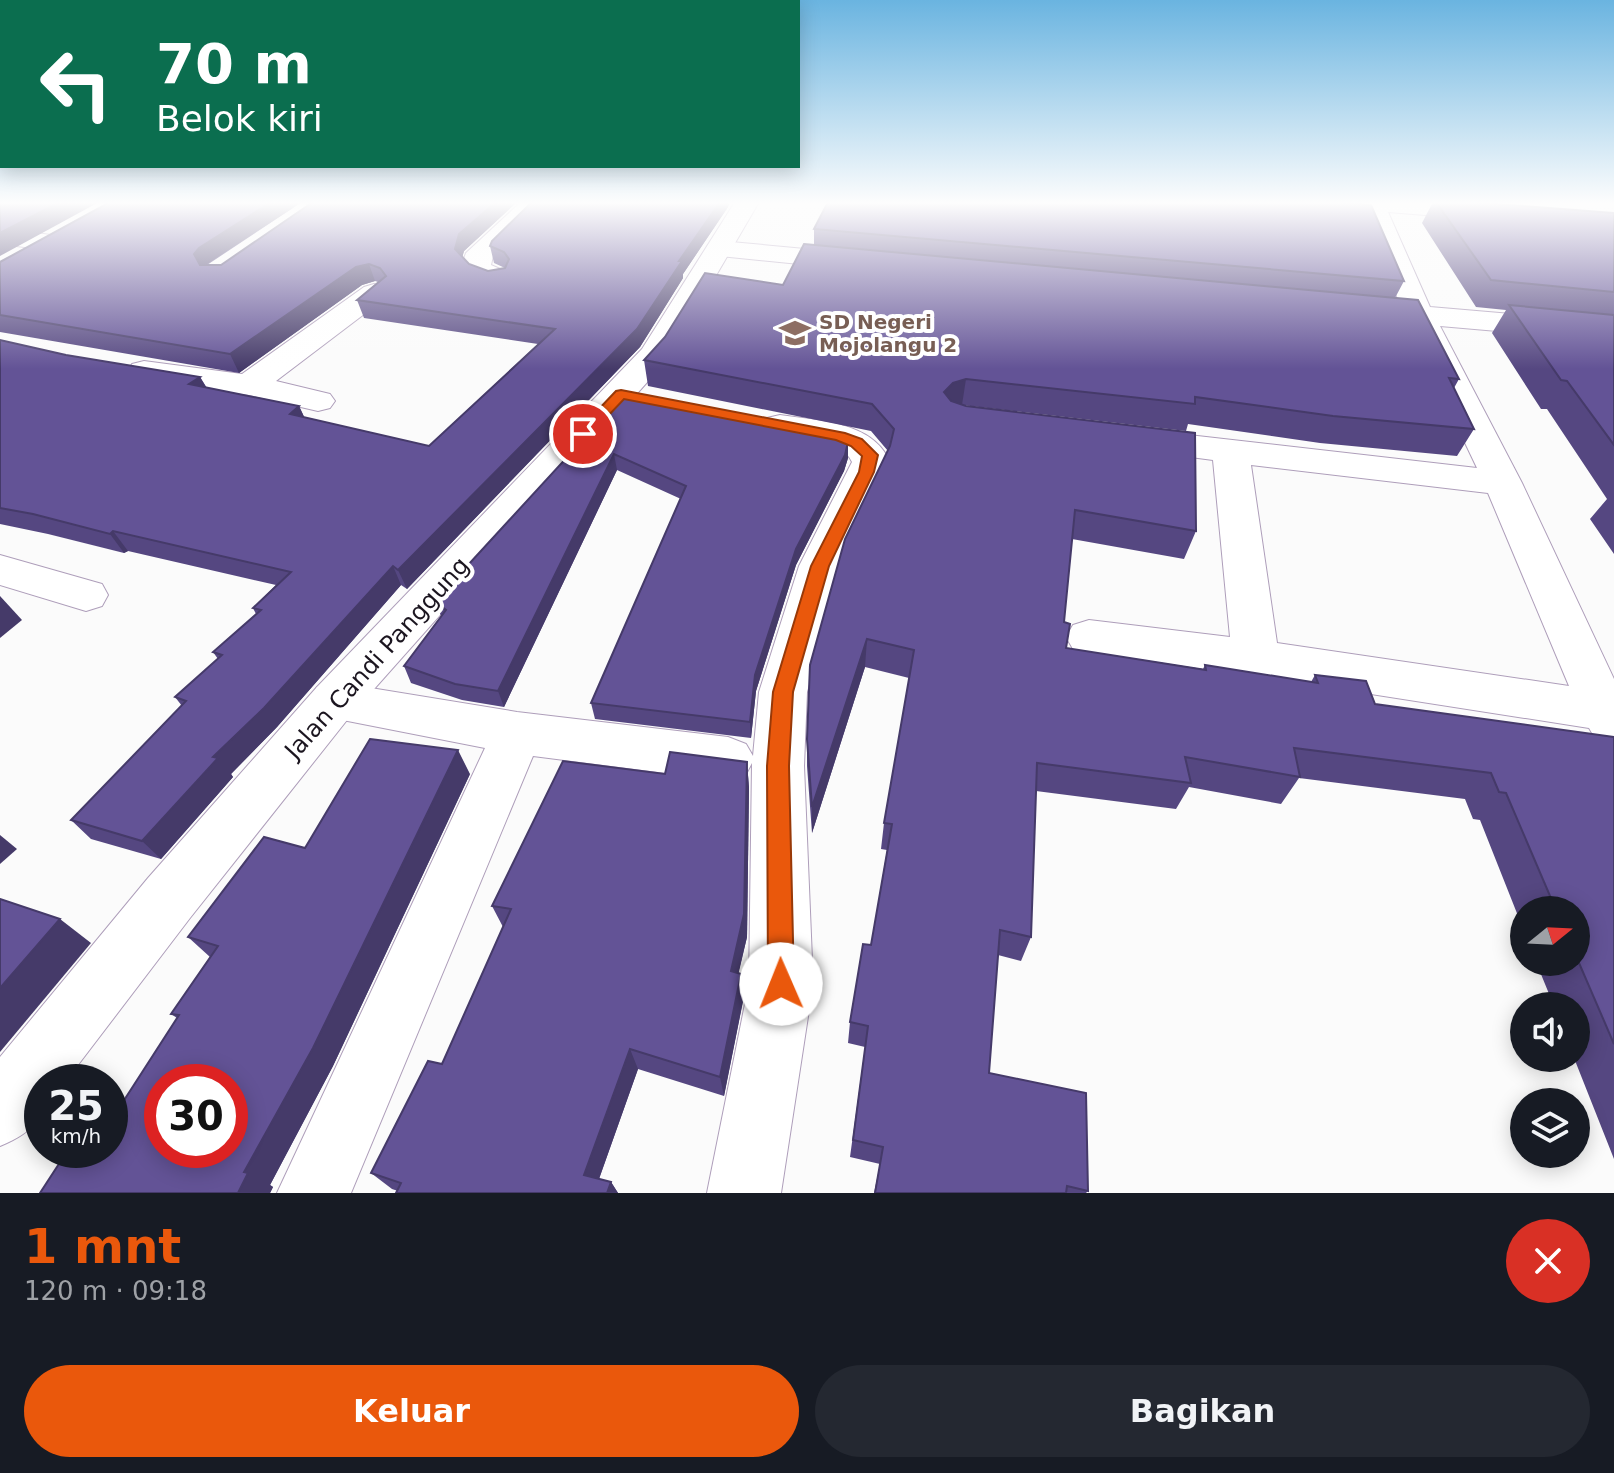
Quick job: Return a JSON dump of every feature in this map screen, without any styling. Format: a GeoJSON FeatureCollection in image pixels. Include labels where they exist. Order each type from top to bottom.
{"type":"FeatureCollection","features":[{"type":"Feature","properties":{"kind":"street"},"geometry":{"type":"LineString","coordinates":[[12,263],[21,258]]}},
{"type":"Feature","properties":{"kind":"street"},"geometry":{"type":"LineString","coordinates":[[478,258],[476,264],[481,271],[497,278]]}},
{"type":"Feature","properties":{"kind":"street","name":"Jalan Candi Panggung"},"geometry":{"type":"LineString","coordinates":[[0,1111],[169,898],[334,701],[644,400],[655,354],[715,258]]}},
{"type":"Feature","properties":{"kind":"street"},"geometry":{"type":"LineString","coordinates":[[813,258],[891,265]]}},
{"type":"Feature","properties":{"kind":"street"},"geometry":{"type":"LineString","coordinates":[[1395,258],[1419,315],[1503,483],[1609,719]]}},
{"type":"Feature","properties":{"kind":"street"},"geometry":{"type":"LineString","coordinates":[[249,385],[374,293]]}},
{"type":"Feature","properties":{"kind":"street"},"geometry":{"type":"LineString","coordinates":[[1340,307],[1614,332]]}},
{"type":"Feature","properties":{"kind":"street"},"geometry":{"type":"LineString","coordinates":[[111,366],[249,385],[318,401]]}},
{"type":"Feature","properties":{"kind":"street"},"geometry":{"type":"LineString","coordinates":[[730,417],[839,437],[857,442],[870,455],[866,472],[816,580],[783,692],[778,766],[781,984],[744,1193]]}},
{"type":"Feature","properties":{"kind":"street"},"geometry":{"type":"LineString","coordinates":[[1105,436],[1503,483]]}},
{"type":"Feature","properties":{"kind":"street"},"geometry":{"type":"LineString","coordinates":[[1231,452],[1256,658]]}},
{"type":"Feature","properties":{"kind":"street"},"geometry":{"type":"LineString","coordinates":[[0,570],[86,595]]}},
{"type":"Feature","properties":{"kind":"street"},"geometry":{"type":"LineString","coordinates":[[1089,637],[1256,658],[1609,719]]}},
{"type":"Feature","properties":{"kind":"street"},"geometry":{"type":"LineString","coordinates":[[334,701],[517,733],[778,766]]}},
{"type":"Feature","properties":{"kind":"street"},"geometry":{"type":"LineString","coordinates":[[314,1193],[517,733]]}},
{"type":"Feature","properties":{"kind":"building"},"geometry":{"type":"Polygon","coordinates":[[[8,258],[196,258],[200,265],[221,265],[232,258],[463,258],[469,264],[488,271],[505,268],[508,258],[681,258],[679,261],[682,261],[637,329],[398,570],[393,566],[264,708],[213,757],[218,758],[142,841],[71,820],[186,701],[175,697],[222,655],[213,652],[261,610],[253,608],[291,572],[0,508],[0,340],[66,355],[200,377],[189,384],[299,406],[290,414],[429,446],[555,329],[357,300],[386,276],[380,268],[369,264],[356,267],[230,354],[0,315],[0,262],[8,258]]]}},
{"type":"Feature","properties":{"kind":"building"},"geometry":{"type":"Polygon","coordinates":[[[797,258],[954,258],[1418,300],[1459,379],[1449,378],[1474,429],[1333,416],[1195,397],[1195,404],[966,379],[953,383],[944,392],[951,401],[966,406],[1195,433],[1196,531],[1075,510],[1064,622],[1070,624],[1066,648],[1206,670],[1205,665],[1318,683],[1315,675],[1366,681],[1375,704],[1614,737],[1614,1044],[1585,976],[1590,976],[1590,896],[1550,896],[1506,793],[1499,792],[1491,773],[1294,748],[1300,777],[1185,757],[1191,783],[1037,763],[1031,937],[1000,930],[989,1073],[1086,1093],[1088,1191],[1067,1186],[1066,1193],[875,1193],[883,1147],[853,1140],[868,1026],[850,1022],[863,944],[871,945],[892,824],[884,823],[914,650],[867,639],[812,807],[807,739],[810,665],[845,539],[890,446],[894,429],[872,404],[644,360],[665,337],[705,273],[783,285],[797,258]]]}},
{"type":"Feature","properties":{"kind":"building"},"geometry":{"type":"Polygon","coordinates":[[[1139,258],[1394,258],[1404,281],[1139,258]]]}},
{"type":"Feature","properties":{"kind":"building"},"geometry":{"type":"Polygon","coordinates":[[[1475,258],[1614,258],[1614,292],[1491,280],[1475,258]]]}},
{"type":"Feature","properties":{"kind":"building"},"geometry":{"type":"Polygon","coordinates":[[[1509,305],[1614,315],[1614,445],[1567,381],[1561,380],[1509,305]]]}},
{"type":"Feature","properties":{"kind":"building"},"geometry":{"type":"Polygon","coordinates":[[[626,393],[834,434],[848,442],[845,455],[796,549],[755,675],[750,722],[591,703],[686,486],[614,454],[498,691],[455,684],[404,666],[446,610],[435,601],[626,393]]]}},
{"type":"Feature","properties":{"kind":"building"},"geometry":{"type":"Polygon","coordinates":[[[370,739],[458,750],[313,1048],[248,1165],[248,1064],[147,1064],[179,1015],[171,1014],[218,946],[188,937],[264,837],[305,848],[370,739]]]}},
{"type":"Feature","properties":{"kind":"building"},"geometry":{"type":"Polygon","coordinates":[[[670,752],[747,762],[744,914],[731,971],[741,974],[720,1077],[630,1049],[584,1175],[611,1182],[607,1193],[396,1193],[401,1183],[371,1173],[428,1061],[442,1064],[511,909],[492,906],[563,761],[665,774],[670,752]]]}},
{"type":"Feature","properties":{"kind":"building"},"geometry":{"type":"Polygon","coordinates":[[[0,899],[60,919],[0,988],[0,899]]]}},
{"type":"Feature","properties":{"kind":"building"},"geometry":{"type":"Polygon","coordinates":[[[144,1069],[144,1168],[246,1168],[244,1172],[248,1173],[238,1193],[40,1193],[56,1168],[128,1168],[128,1094],[144,1069]]]}},
{"type":"Feature","properties":{"kind":"place","name":"SD Negeri Mojolangu 2"},"geometry":{"type":"Point","coordinates":[795,333]}},
{"type":"Feature","properties":{"kind":"route"},"geometry":{"type":"LineString","coordinates":[[583,434],[621,394],[839,437],[857,442],[870,455],[871,462],[820,566],[783,692],[778,766],[781,984]]}}]}
